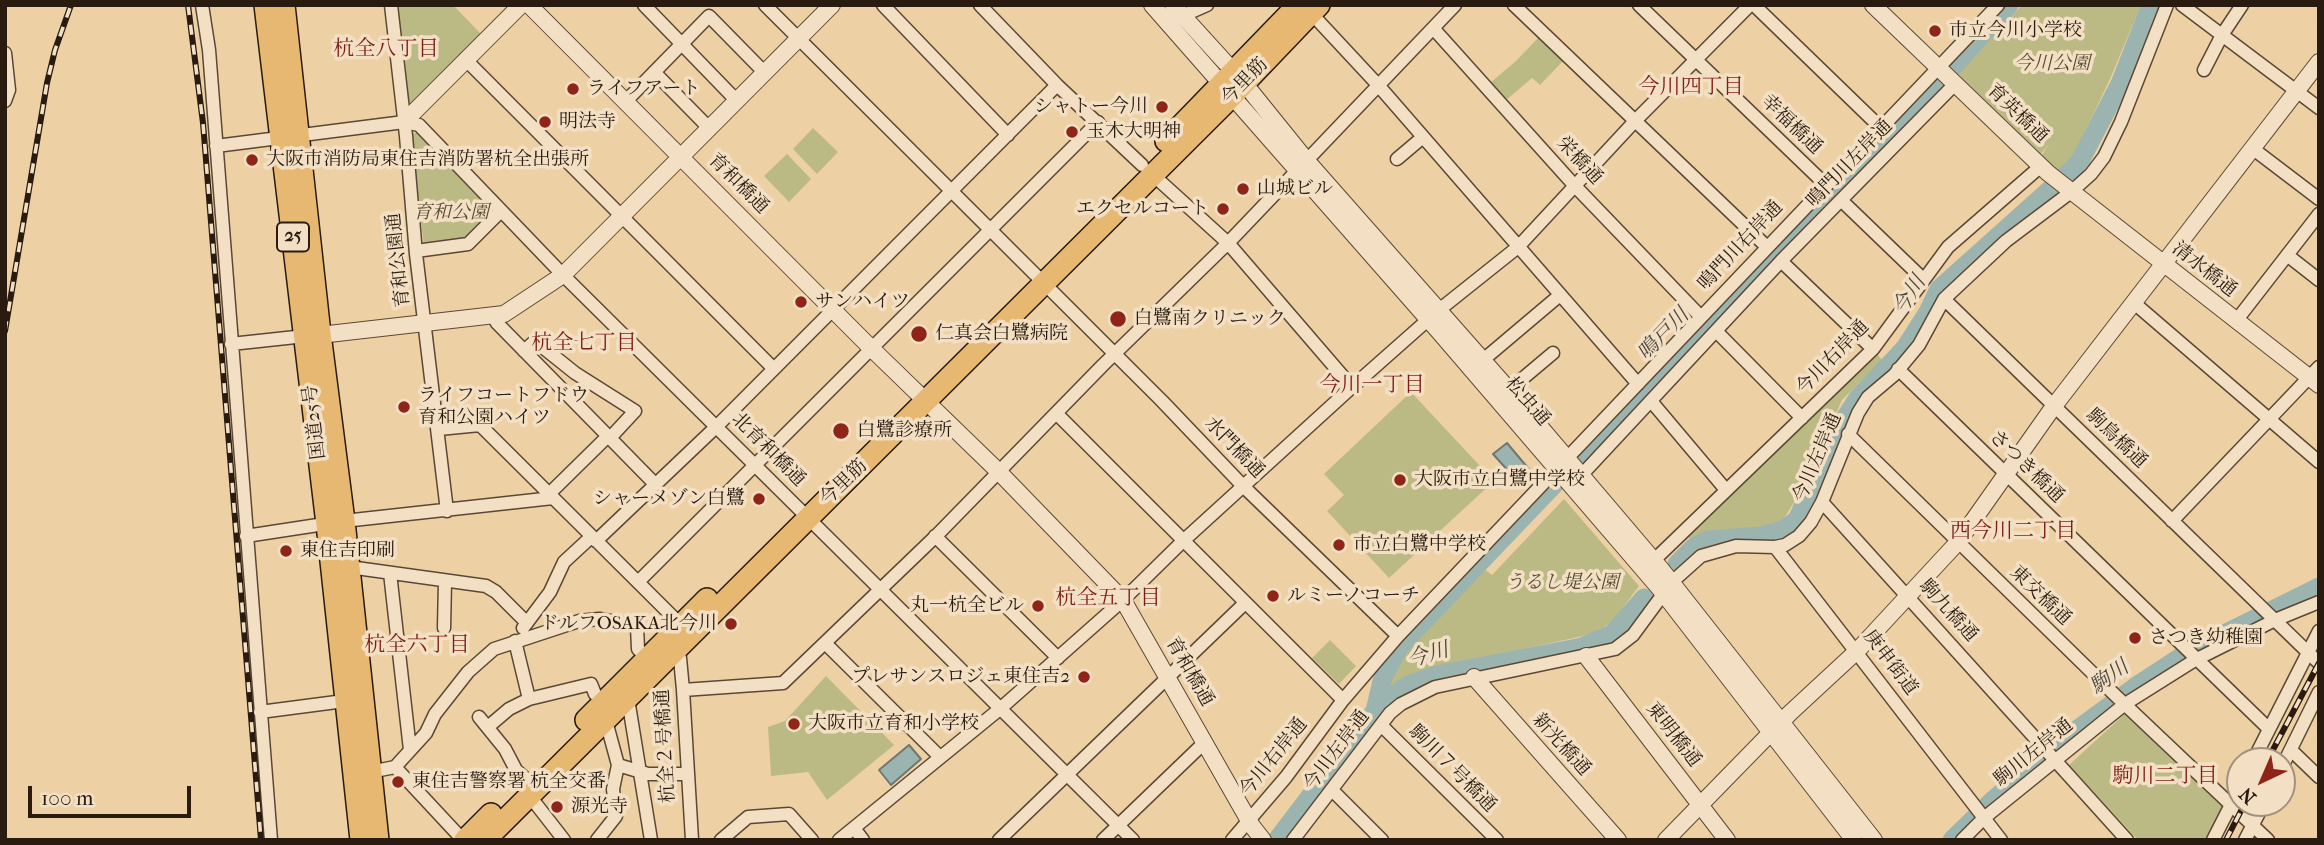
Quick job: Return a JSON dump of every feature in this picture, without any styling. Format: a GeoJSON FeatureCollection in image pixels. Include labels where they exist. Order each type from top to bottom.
{"type":"FeatureCollection","features":[{"type":"Feature","properties":{"kind":"main road","name":"国道25号"},"geometry":{"type":"LineString","coordinates":[[265,5],[289,138],[355,700],[370,772],[377,840]]}},
{"type":"Feature","properties":{"kind":"main road","name":"国道25号"},"geometry":{"type":"LineString","coordinates":[[284,5],[289,138]]}},
{"type":"Feature","properties":{"kind":"main road","name":"今里筋"},"geometry":{"type":"LineString","coordinates":[[485,840],[528,789],[605,712],[647,658],[804,513],[1309,8]]}},
{"type":"Feature","properties":{"kind":"main road","name":"今里筋"},"geometry":{"type":"LineString","coordinates":[[605,712],[628,699],[677,650],[804,513]]}},
{"type":"Feature","properties":{"kind":"main road","name":"国道25号"},"geometry":{"type":"LineString","coordinates":[[336,522],[349,567],[360,835]]}},
{"type":"Feature","properties":{"kind":"main road","name":"今里筋"},"geometry":{"type":"LineString","coordinates":[[464,840],[528,789]]}},
{"type":"Feature","properties":{"kind":"street"},"geometry":{"type":"LineString","coordinates":[[202,5],[209,50],[271,840]]}},
{"type":"Feature","properties":{"kind":"street","name":"育和公園通"},"geometry":{"type":"LineString","coordinates":[[391,5],[416,251],[447,511]]}},
{"type":"Feature","properties":{"kind":"street"},"geometry":{"type":"LineString","coordinates":[[216,146],[404,122],[521,5]]}},
{"type":"Feature","properties":{"kind":"street","name":"育和橋通"},"geometry":{"type":"LineString","coordinates":[[529,5],[871,348],[998,471],[1124,600],[1250,823],[1263,840]]}},
{"type":"Feature","properties":{"kind":"street"},"geometry":{"type":"LineString","coordinates":[[644,5],[737,101]]}},
{"type":"Feature","properties":{"kind":"street","name":"水門橋通"},"geometry":{"type":"LineString","coordinates":[[765,5],[1115,354],[1243,486],[1398,636]]}},
{"type":"Feature","properties":{"kind":"street"},"geometry":{"type":"LineString","coordinates":[[231,344],[504,314],[563,275],[832,5]]}},
{"type":"Feature","properties":{"kind":"street"},"geometry":{"type":"LineString","coordinates":[[883,5],[1008,135]]}},
{"type":"Feature","properties":{"kind":"street"},"geometry":{"type":"LineString","coordinates":[[980,5],[1057,85],[1228,243],[1352,387]]}},
{"type":"Feature","properties":{"kind":"street","name":"松虫通"},"geometry":{"type":"LineString","coordinates":[[1152,5],[1234,83]]}},
{"type":"Feature","properties":{"kind":"street"},"geometry":{"type":"LineString","coordinates":[[1178,11],[1207,5]]}},
{"type":"Feature","properties":{"kind":"street"},"geometry":{"type":"LineString","coordinates":[[683,690],[783,683],[935,536],[1056,412],[1228,243],[1455,5]]}},
{"type":"Feature","properties":{"kind":"street"},"geometry":{"type":"LineString","coordinates":[[1514,5],[1766,247]]}},
{"type":"Feature","properties":{"kind":"street","name":"幸福橋通"},"geometry":{"type":"LineString","coordinates":[[1639,5],[1826,185]]}},
{"type":"Feature","properties":{"kind":"street"},"geometry":{"type":"LineString","coordinates":[[839,840],[1001,708],[1124,600],[1183,541],[1352,387],[1434,315],[1518,247],[1635,121],[1752,5],[1881,128]]}},
{"type":"Feature","properties":{"kind":"street","name":"育英橋通"},"geometry":{"type":"LineString","coordinates":[[1873,5],[2063,186]]}},
{"type":"Feature","properties":{"kind":"street","name":"鳴門川右岸通"},"geometry":{"type":"LineString","coordinates":[[1343,700],[1398,636],[1766,247],[1881,128],[1946,75],[1998,5]]}},
{"type":"Feature","properties":{"kind":"street","name":"今川左岸通"},"geometry":{"type":"LineString","coordinates":[[1293,840],[1390,713],[1401,704],[1435,687],[1615,649],[1633,635],[1668,588],[1700,556],[1737,546],[1785,545],[1799,536],[1822,502],[1848,435],[1868,397],[1919,345],[1944,299],[2063,186],[2091,174],[2104,157],[2167,5]]}},
{"type":"Feature","properties":{"kind":"street"},"geometry":{"type":"LineString","coordinates":[[2182,5],[2319,108]]}},
{"type":"Feature","properties":{"kind":"street"},"geometry":{"type":"LineString","coordinates":[[2204,70],[2222,35],[2242,5]]}},
{"type":"Feature","properties":{"kind":"street"},"geometry":{"type":"LineString","coordinates":[[1309,8],[1638,384]]}},
{"type":"Feature","properties":{"kind":"street","name":"松虫通"},"geometry":{"type":"LineString","coordinates":[[1178,11],[1302,166],[1562,463],[1668,588],[1776,727],[1874,840]]}},
{"type":"Feature","properties":{"kind":"street"},"geometry":{"type":"LineString","coordinates":[[626,101],[709,16],[765,73]]}},
{"type":"Feature","properties":{"kind":"street","name":"栄橋通"},"geometry":{"type":"LineString","coordinates":[[1433,28],[1574,185],[1701,317]]}},
{"type":"Feature","properties":{"kind":"street"},"geometry":{"type":"LineString","coordinates":[[5,53],[9,90],[5,102]]}},
{"type":"Feature","properties":{"kind":"street"},"geometry":{"type":"LineString","coordinates":[[466,60],[774,369]]}},
{"type":"Feature","properties":{"kind":"street"},"geometry":{"type":"LineString","coordinates":[[1666,840],[1776,727],[1857,651],[1958,542],[2054,406],[2319,62]]}},
{"type":"Feature","properties":{"kind":"street"},"geometry":{"type":"LineString","coordinates":[[654,72],[710,129]]}},
{"type":"Feature","properties":{"kind":"street","name":"鳴門川左岸通"},"geometry":{"type":"LineString","coordinates":[[1576,480],[1781,261],[1842,201],[1946,75]]}},
{"type":"Feature","properties":{"kind":"street"},"geometry":{"type":"LineString","coordinates":[[529,699],[514,642],[550,592],[564,562],[594,539],[717,426],[1057,85]]}},
{"type":"Feature","properties":{"kind":"street","name":"北育和橋通"},"geometry":{"type":"LineString","coordinates":[[404,122],[419,125],[563,275],[1133,840]]}},
{"type":"Feature","properties":{"kind":"street"},"geometry":{"type":"LineString","coordinates":[[638,582],[1098,122]]}},
{"type":"Feature","properties":{"kind":"street"},"geometry":{"type":"LineString","coordinates":[[1397,159],[1423,137]]}},
{"type":"Feature","properties":{"kind":"street"},"geometry":{"type":"LineString","coordinates":[[2252,148],[2319,199]]}},
{"type":"Feature","properties":{"kind":"street","name":"今川右岸通"},"geometry":{"type":"LineString","coordinates":[[1648,565],[1873,349],[1948,247],[2040,166]]}},
{"type":"Feature","properties":{"kind":"street","name":"清水橋通"},"geometry":{"type":"LineString","coordinates":[[2063,186],[2236,321],[2316,377]]}},
{"type":"Feature","properties":{"kind":"street"},"geometry":{"type":"LineString","coordinates":[[1842,201],[1923,279]]}},
{"type":"Feature","properties":{"kind":"street"},"geometry":{"type":"LineString","coordinates":[[416,251],[468,244],[502,211]]}},
{"type":"Feature","properties":{"kind":"street"},"geometry":{"type":"LineString","coordinates":[[2236,321],[2319,214]]}},
{"type":"Feature","properties":{"kind":"street"},"geometry":{"type":"LineString","coordinates":[[2287,256],[2319,280]]}},
{"type":"Feature","properties":{"kind":"street"},"geometry":{"type":"LineString","coordinates":[[1781,261],[1873,349]]}},
{"type":"Feature","properties":{"kind":"street"},"geometry":{"type":"LineString","coordinates":[[1483,360],[1560,295]]}},
{"type":"Feature","properties":{"kind":"street","name":"駒鳥橋通"},"geometry":{"type":"LineString","coordinates":[[1944,299],[2319,663]]}},
{"type":"Feature","properties":{"kind":"street"},"geometry":{"type":"LineString","coordinates":[[2133,302],[2319,463]]}},
{"type":"Feature","properties":{"kind":"street","name":"松虫通"},"geometry":{"type":"LineString","coordinates":[[1434,315],[1483,360],[1509,390],[1562,463]]}},
{"type":"Feature","properties":{"kind":"street"},"geometry":{"type":"LineString","coordinates":[[494,316],[497,323],[654,484]]}},
{"type":"Feature","properties":{"kind":"street"},"geometry":{"type":"LineString","coordinates":[[1717,332],[1802,418]]}},
{"type":"Feature","properties":{"kind":"street"},"geometry":{"type":"LineString","coordinates":[[246,536],[336,522],[447,511],[551,496],[635,411],[575,373],[534,341],[524,351]]}},
{"type":"Feature","properties":{"kind":"street"},"geometry":{"type":"LineString","coordinates":[[1509,390],[1553,353]]}},
{"type":"Feature","properties":{"kind":"street","name":"さつき橋通"},"geometry":{"type":"LineString","coordinates":[[1898,369],[2269,729]]}},
{"type":"Feature","properties":{"kind":"street"},"geometry":{"type":"LineString","coordinates":[[2172,521],[2316,377]]}},
{"type":"Feature","properties":{"kind":"street"},"geometry":{"type":"LineString","coordinates":[[1651,401],[1726,490]]}},
{"type":"Feature","properties":{"kind":"street"},"geometry":{"type":"LineString","coordinates":[[1056,412],[1343,700]]}},
{"type":"Feature","properties":{"kind":"street"},"geometry":{"type":"LineString","coordinates":[[439,429],[480,425],[681,625]]}},
{"type":"Feature","properties":{"kind":"street","name":"東交橋通"},"geometry":{"type":"LineString","coordinates":[[1848,435],[2226,800]]}},
{"type":"Feature","properties":{"kind":"street","name":"駒九橋通"},"geometry":{"type":"LineString","coordinates":[[1822,502],[2055,760]]}},
{"type":"Feature","properties":{"kind":"street"},"geometry":{"type":"LineString","coordinates":[[935,536],[1058,658]]}},
{"type":"Feature","properties":{"kind":"street","name":"庚申街道"},"geometry":{"type":"LineString","coordinates":[[1775,547],[1984,818]]}},
{"type":"Feature","properties":{"kind":"street"},"geometry":{"type":"LineString","coordinates":[[349,567],[486,586],[496,592],[527,623]]}},
{"type":"Feature","properties":{"kind":"street"},"geometry":{"type":"LineString","coordinates":[[390,573],[410,750]]}},
{"type":"Feature","properties":{"kind":"street"},"geometry":{"type":"LineString","coordinates":[[444,628],[445,582]]}},
{"type":"Feature","properties":{"kind":"street","name":"駒川左岸通"},"geometry":{"type":"LineString","coordinates":[[1962,840],[2121,700],[2191,655],[2274,618],[2319,602]]}},
{"type":"Feature","properties":{"kind":"street"},"geometry":{"type":"LineString","coordinates":[[999,840],[1245,603]]}},
{"type":"Feature","properties":{"kind":"street"},"geometry":{"type":"LineString","coordinates":[[370,772],[395,767],[426,733],[435,714],[479,660],[494,649],[579,621],[599,619],[636,625],[638,649],[647,658]]}},
{"type":"Feature","properties":{"kind":"street"},"geometry":{"type":"LineString","coordinates":[[2260,747],[2319,631]]}},
{"type":"Feature","properties":{"kind":"street"},"geometry":{"type":"LineString","coordinates":[[824,643],[940,758]]}},
{"type":"Feature","properties":{"kind":"street","name":"杭全２号橋通"},"geometry":{"type":"LineString","coordinates":[[677,650],[683,690],[692,840]]}},
{"type":"Feature","properties":{"kind":"street","name":"東明橋通"},"geometry":{"type":"LineString","coordinates":[[1586,656],[1727,840]]}},
{"type":"Feature","properties":{"kind":"street","name":"新光橋通"},"geometry":{"type":"LineString","coordinates":[[1474,677],[1618,840]]}},
{"type":"Feature","properties":{"kind":"street"},"geometry":{"type":"LineString","coordinates":[[564,840],[536,804],[505,749],[484,722],[529,699],[591,684],[605,712],[618,765],[613,789],[616,816],[597,840]]}},
{"type":"Feature","properties":{"kind":"street"},"geometry":{"type":"LineString","coordinates":[[2292,747],[2319,692]]}},
{"type":"Feature","properties":{"kind":"street"},"geometry":{"type":"LineString","coordinates":[[628,699],[651,840]]}},
{"type":"Feature","properties":{"kind":"street"},"geometry":{"type":"LineString","coordinates":[[260,712],[355,700]]}},
{"type":"Feature","properties":{"kind":"street","name":"今川右岸通"},"geometry":{"type":"LineString","coordinates":[[1233,840],[1286,778],[1343,700]]}},
{"type":"Feature","properties":{"kind":"street","name":"駒川７号橋通"},"geometry":{"type":"LineString","coordinates":[[1381,725],[1497,840]]}},
{"type":"Feature","properties":{"kind":"street","name":"松虫通"},"geometry":{"type":"LineString","coordinates":[[1776,727],[1854,840]]}},
{"type":"Feature","properties":{"kind":"street"},"geometry":{"type":"LineString","coordinates":[[1103,840],[1205,743]]}},
{"type":"Feature","properties":{"kind":"street"},"geometry":{"type":"LineString","coordinates":[[2296,755],[2319,777]]}},
{"type":"Feature","properties":{"kind":"street"},"geometry":{"type":"LineString","coordinates":[[2055,760],[2127,840]]}},
{"type":"Feature","properties":{"kind":"street"},"geometry":{"type":"LineString","coordinates":[[618,765],[648,774],[687,774]]}},
{"type":"Feature","properties":{"kind":"street"},"geometry":{"type":"LineString","coordinates":[[395,767],[464,840]]}},
{"type":"Feature","properties":{"kind":"street"},"geometry":{"type":"LineString","coordinates":[[1332,790],[1382,840]]}},
{"type":"Feature","properties":{"kind":"street"},"geometry":{"type":"LineString","coordinates":[[721,840],[748,817],[789,814],[812,840]]}},
{"type":"Feature","properties":{"kind":"street"},"geometry":{"type":"LineString","coordinates":[[2213,840],[2226,815]]}},
{"type":"Feature","properties":{"kind":"street","name":"東交橋通"},"geometry":{"type":"LineString","coordinates":[[2244,817],[2268,840]]}},
{"type":"Feature","properties":{"kind":"street"},"geometry":{"type":"LineString","coordinates":[[2245,840],[2256,817]]}},
{"type":"Feature","properties":{"kind":"street"},"geometry":{"type":"LineString","coordinates":[[1984,818],[2001,840]]}},
{"type":"Feature","properties":{"kind":"street"},"geometry":{"type":"LineString","coordinates":[[854,828],[863,840]]}},
{"type":"Feature","properties":{"kind":"green space"},"geometry":{"type":"Polygon","coordinates":[[[453,5],[481,34],[411,106],[405,105],[395,6],[453,5]]]}},
{"type":"Feature","properties":{"kind":"green space","name":"今川公園"},"geometry":{"type":"Polygon","coordinates":[[[2022,5],[2141,5],[2076,150],[2059,174],[2042,155],[2049,144],[2041,154],[1958,74],[2022,5]]]}},
{"type":"Feature","properties":{"kind":"green space"},"geometry":{"type":"Polygon","coordinates":[[[1539,37],[1564,60],[1540,85],[1532,78],[1505,101],[1490,83],[1539,37]]]}},
{"type":"Feature","properties":{"kind":"green space"},"geometry":{"type":"Polygon","coordinates":[[[813,128],[838,152],[817,174],[793,149],[813,128]]]}},
{"type":"Feature","properties":{"kind":"green space","name":"育和公園"},"geometry":{"type":"Polygon","coordinates":[[[418,132],[495,214],[467,241],[424,246],[410,135],[418,132]]]}},
{"type":"Feature","properties":{"kind":"green space"},"geometry":{"type":"Polygon","coordinates":[[[787,154],[811,179],[789,202],[764,176],[787,154]]]}},
{"type":"Feature","properties":{"kind":"green space"},"geometry":{"type":"Polygon","coordinates":[[[1876,353],[1882,360],[1842,400],[1804,486],[1785,517],[1774,527],[1760,530],[1701,534],[1690,539],[1686,535],[1876,353]]]}},
{"type":"Feature","properties":{"kind":"green space"},"geometry":{"type":"Polygon","coordinates":[[[1411,392],[1494,481],[1389,578],[1327,511],[1344,495],[1324,474],[1411,392]]]}},
{"type":"Feature","properties":{"kind":"green space","name":"うるし堤公園"},"geometry":{"type":"Polygon","coordinates":[[[1564,499],[1639,586],[1612,622],[1592,634],[1432,669],[1407,677],[1385,692],[1395,667],[1406,651],[1484,569],[1492,575],[1564,499]]]}},
{"type":"Feature","properties":{"kind":"green space"},"geometry":{"type":"Polygon","coordinates":[[[1330,640],[1356,666],[1339,684],[1312,658],[1330,640]]]}},
{"type":"Feature","properties":{"kind":"green space"},"geometry":{"type":"Polygon","coordinates":[[[826,676],[894,745],[827,800],[808,772],[771,776],[768,727],[785,721],[826,676]]]}},
{"type":"Feature","properties":{"kind":"green space"},"geometry":{"type":"Polygon","coordinates":[[[2128,711],[2226,802],[2206,840],[2138,840],[2069,765],[2128,711]]]}},
{"type":"Feature","properties":{"kind":"water"},"geometry":{"type":"Polygon","coordinates":[[[1507,443],[1533,474],[1520,484],[1493,454],[1507,443]]]}},
{"type":"Feature","properties":{"kind":"water"},"geometry":{"type":"Polygon","coordinates":[[[909,745],[921,759],[891,785],[879,770],[909,745]]]}},
{"type":"Feature","properties":{"kind":"waterway","name":"鳴戸川"},"geometry":{"type":"LineString","coordinates":[[1375,711],[1383,677],[1400,646],[2009,5]]}},
{"type":"Feature","properties":{"kind":"waterway","name":"今川"},"geometry":{"type":"LineString","coordinates":[[1677,564],[1694,547],[1707,540],[1761,536],[1783,530],[1797,520],[1840,426],[1858,398],[1905,348],[1939,289],[2081,159],[2120,84],[2151,5]]}},
{"type":"Feature","properties":{"kind":"waterway","name":"駒川"},"geometry":{"type":"LineString","coordinates":[[1952,840],[1992,801],[2066,738],[2138,685],[2190,651],[2319,587]]}},
{"type":"Feature","properties":{"kind":"waterway","name":"今川"},"geometry":{"type":"LineString","coordinates":[[1277,840],[1375,711],[1406,686],[1437,675],[1582,647],[1612,634],[1644,598]]}},
{"type":"Feature","properties":{"kind":"railway"},"geometry":{"type":"LineString","coordinates":[[5,331],[47,83],[71,5]]}},
{"type":"Feature","properties":{"kind":"railway"},"geometry":{"type":"LineString","coordinates":[[188,5],[203,123],[261,840]]}},
{"type":"Feature","properties":{"kind":"railway"},"geometry":{"type":"LineString","coordinates":[[2274,747],[2319,663]]}},
{"type":"Feature","properties":{"kind":"railway"},"geometry":{"type":"LineString","coordinates":[[2226,840],[2238,817]]}},
{"type":"Feature","properties":{"kind":"place","name":"市立今川小学校"},"geometry":{"type":"Point","coordinates":[1935,31]}},
{"type":"Feature","properties":{"kind":"place","name":"ライフアート"},"geometry":{"type":"Point","coordinates":[573,89]}},
{"type":"Feature","properties":{"kind":"place","name":"シャトー今川"},"geometry":{"type":"Point","coordinates":[1162,107]}},
{"type":"Feature","properties":{"kind":"place","name":"明法寺"},"geometry":{"type":"Point","coordinates":[545,122]}},
{"type":"Feature","properties":{"kind":"place","name":"玉木大明神"},"geometry":{"type":"Point","coordinates":[1072,132]}},
{"type":"Feature","properties":{"kind":"place","name":"大阪市消防局東住吉消防署杭全出張所"},"geometry":{"type":"Point","coordinates":[252,160]}},
{"type":"Feature","properties":{"kind":"place","name":"山城ビル"},"geometry":{"type":"Point","coordinates":[1243,189]}},
{"type":"Feature","properties":{"kind":"place","name":"エクセルコート"},"geometry":{"type":"Point","coordinates":[1223,209]}},
{"type":"Feature","properties":{"kind":"place","name":"サンハイツ"},"geometry":{"type":"Point","coordinates":[801,302]}},
{"type":"Feature","properties":{"kind":"place","name":"白鷺南クリニック"},"geometry":{"type":"Point","coordinates":[1118,319]}},
{"type":"Feature","properties":{"kind":"place","name":"仁真会白鷺病院"},"geometry":{"type":"Point","coordinates":[919,334]}},
{"type":"Feature","properties":{"kind":"place","name":"ライフコートフドウ 育和公園ハイツ"},"geometry":{"type":"Point","coordinates":[404,407]}},
{"type":"Feature","properties":{"kind":"place","name":"白鷺診療所"},"geometry":{"type":"Point","coordinates":[841,431]}},
{"type":"Feature","properties":{"kind":"place","name":"大阪市立白鷺中学校"},"geometry":{"type":"Point","coordinates":[1400,480]}},
{"type":"Feature","properties":{"kind":"place","name":"シャーメゾン白鷺"},"geometry":{"type":"Point","coordinates":[759,499]}},
{"type":"Feature","properties":{"kind":"place","name":"市立白鷺中学校"},"geometry":{"type":"Point","coordinates":[1339,545]}},
{"type":"Feature","properties":{"kind":"place","name":"東住吉印刷"},"geometry":{"type":"Point","coordinates":[286,551]}},
{"type":"Feature","properties":{"kind":"place","name":"ルミーノコーチ"},"geometry":{"type":"Point","coordinates":[1273,596]}},
{"type":"Feature","properties":{"kind":"place","name":"丸一杭全ビル"},"geometry":{"type":"Point","coordinates":[1038,606]}},
{"type":"Feature","properties":{"kind":"place","name":"ドルフOSAKA北今川"},"geometry":{"type":"Point","coordinates":[731,624]}},
{"type":"Feature","properties":{"kind":"place","name":"さつき幼稚園"},"geometry":{"type":"Point","coordinates":[2135,638]}},
{"type":"Feature","properties":{"kind":"place","name":"プレサンスロジェ東住吉2"},"geometry":{"type":"Point","coordinates":[1084,677]}},
{"type":"Feature","properties":{"kind":"place","name":"大阪市立育和小学校"},"geometry":{"type":"Point","coordinates":[794,724]}},
{"type":"Feature","properties":{"kind":"place","name":"東住吉警察署 杭全交番"},"geometry":{"type":"Point","coordinates":[398,782]}},
{"type":"Feature","properties":{"kind":"place","name":"源光寺"},"geometry":{"type":"Point","coordinates":[557,807]}},
{"type":"Feature","properties":{"kind":"district","name":"杭全八丁目"},"geometry":{"type":"Point","coordinates":[386,50]}},
{"type":"Feature","properties":{"kind":"district","name":"今川四丁目"},"geometry":{"type":"Point","coordinates":[1691,88]}},
{"type":"Feature","properties":{"kind":"district","name":"杭全七丁目"},"geometry":{"type":"Point","coordinates":[584,344]}},
{"type":"Feature","properties":{"kind":"district","name":"今川一丁目"},"geometry":{"type":"Point","coordinates":[1372,386]}},
{"type":"Feature","properties":{"kind":"district","name":"西今川二丁目"},"geometry":{"type":"Point","coordinates":[2013,532]}},
{"type":"Feature","properties":{"kind":"district","name":"杭全五丁目"},"geometry":{"type":"Point","coordinates":[1108,599]}},
{"type":"Feature","properties":{"kind":"district","name":"杭全六丁目"},"geometry":{"type":"Point","coordinates":[417,646]}},
{"type":"Feature","properties":{"kind":"district","name":"駒川二丁目"},"geometry":{"type":"Point","coordinates":[2165,777]}}]}
